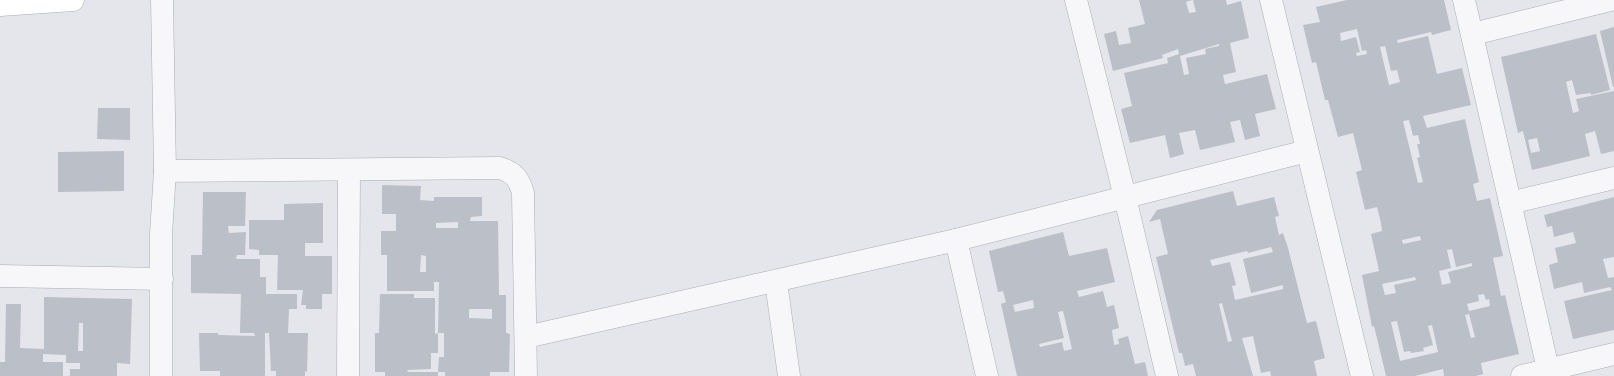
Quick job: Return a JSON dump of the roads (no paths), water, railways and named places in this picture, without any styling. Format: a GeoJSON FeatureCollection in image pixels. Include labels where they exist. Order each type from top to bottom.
{"type":"FeatureCollection","features":[{"type":"Feature","properties":{"kind":"main road"},"geometry":{"type":"LineString","coordinates":[[0,5],[74,0]]}},
{"type":"Feature","properties":{"kind":"street"},"geometry":{"type":"LineString","coordinates":[[161,376],[161,234],[165,171],[162,0]]}},
{"type":"Feature","properties":{"kind":"street"},"geometry":{"type":"LineString","coordinates":[[1076,0],[1125,197],[1167,376]]}},
{"type":"Feature","properties":{"kind":"street"},"geometry":{"type":"LineString","coordinates":[[1271,0],[1362,376]]}},
{"type":"Feature","properties":{"kind":"street"},"geometry":{"type":"LineString","coordinates":[[1464,0],[1473,34],[1548,369]]}},
{"type":"Feature","properties":{"kind":"street"},"geometry":{"type":"LineString","coordinates":[[1473,34],[1610,0]]}},
{"type":"Feature","properties":{"kind":"street"},"geometry":{"type":"LineString","coordinates":[[526,337],[776,282],[956,240],[1307,151]]}},
{"type":"Feature","properties":{"kind":"street"},"geometry":{"type":"LineString","coordinates":[[165,171],[500,168],[512,173],[520,181],[523,193],[526,376]]}},
{"type":"Feature","properties":{"kind":"street"},"geometry":{"type":"LineString","coordinates":[[348,376],[349,170]]}},
{"type":"Feature","properties":{"kind":"street"},"geometry":{"type":"LineString","coordinates":[[1510,203],[1614,178]]}},
{"type":"Feature","properties":{"kind":"street"},"geometry":{"type":"LineString","coordinates":[[956,240],[987,376]]}},
{"type":"Feature","properties":{"kind":"street"},"geometry":{"type":"LineString","coordinates":[[0,276],[162,279]]}},
{"type":"Feature","properties":{"kind":"street"},"geometry":{"type":"LineString","coordinates":[[776,282],[790,376]]}},
{"type":"Feature","properties":{"kind":"street"},"geometry":{"type":"LineString","coordinates":[[1522,376],[1614,354]]}}]}
